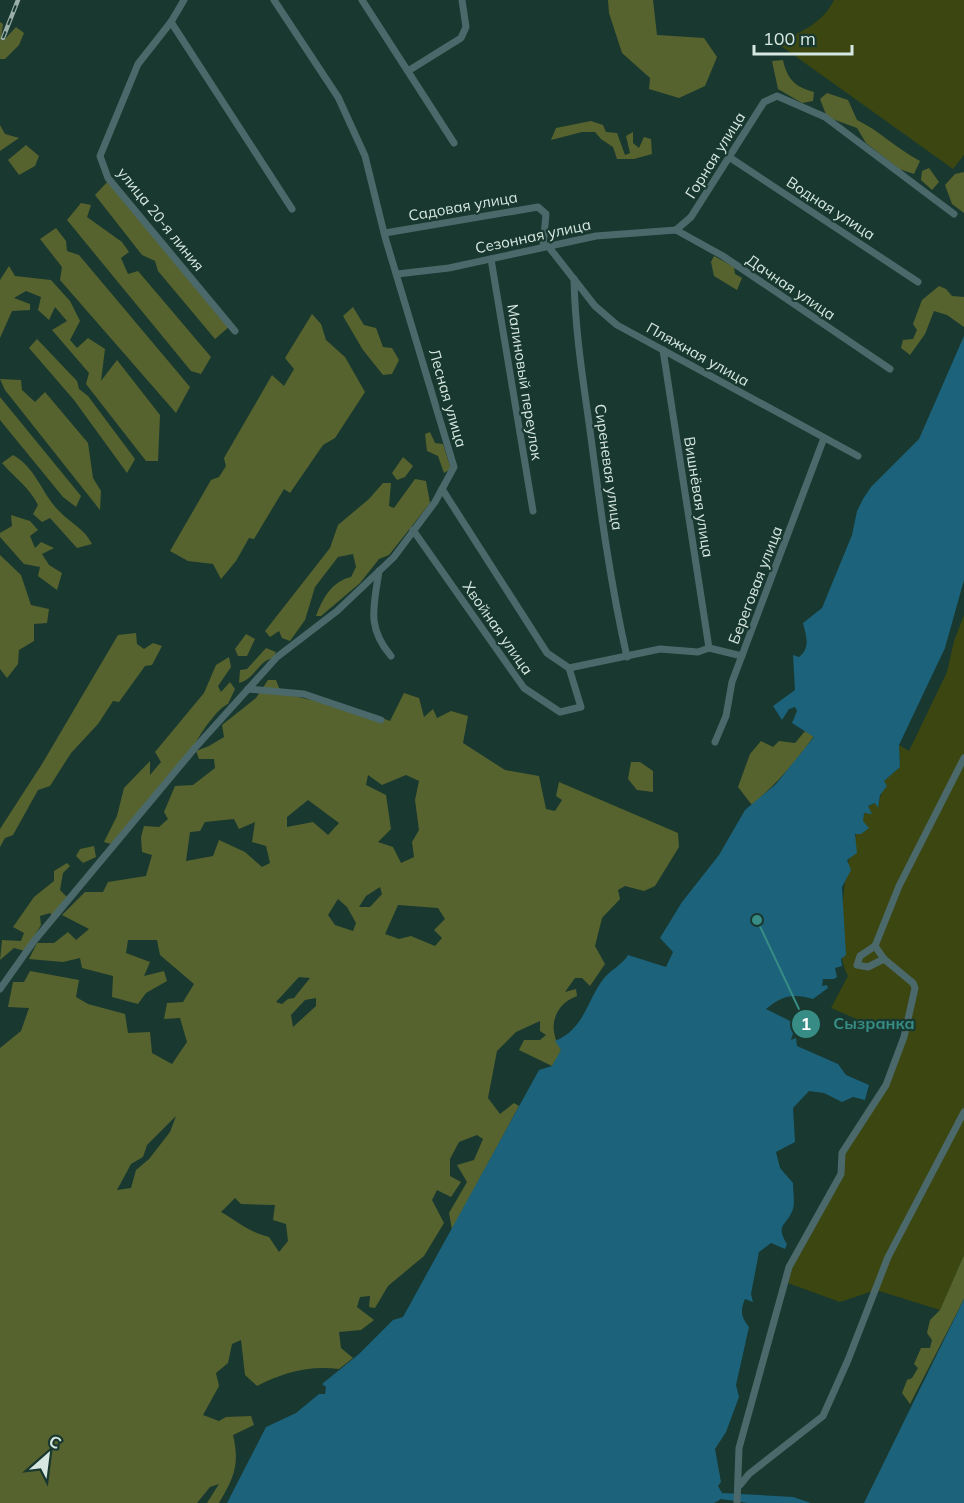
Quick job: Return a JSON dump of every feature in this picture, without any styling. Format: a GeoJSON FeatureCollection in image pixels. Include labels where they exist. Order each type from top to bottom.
{"type":"FeatureCollection","features":[{"type":"Feature","properties":{"kind":"street","name":"улица 20-я линия"},"geometry":{"type":"LineString","coordinates":[[184,0],[171,22],[138,64],[100,156],[108,178],[235,331]]}},
{"type":"Feature","properties":{"kind":"street","name":"Лесная улица"},"geometry":{"type":"LineString","coordinates":[[0,989],[34,941],[277,657],[337,611],[394,557],[454,468],[367,165],[338,97],[274,0]]}},
{"type":"Feature","properties":{"kind":"street"},"geometry":{"type":"LineString","coordinates":[[362,0],[454,143]]}},
{"type":"Feature","properties":{"kind":"street"},"geometry":{"type":"LineString","coordinates":[[408,71],[461,38],[466,27],[462,0]]}},
{"type":"Feature","properties":{"kind":"street"},"geometry":{"type":"LineString","coordinates":[[171,22],[292,209]]}},
{"type":"Feature","properties":{"kind":"street","name":"Горная улица"},"geometry":{"type":"LineString","coordinates":[[676,230],[691,218],[764,102],[777,96],[825,117],[954,214]]}},
{"type":"Feature","properties":{"kind":"street","name":"Водная улица"},"geometry":{"type":"LineString","coordinates":[[729,157],[918,282]]}},
{"type":"Feature","properties":{"kind":"street","name":"Садовая улица"},"geometry":{"type":"LineString","coordinates":[[385,233],[538,207],[546,214],[546,246]]}},
{"type":"Feature","properties":{"kind":"street","name":"Сезонная улица"},"geometry":{"type":"LineString","coordinates":[[397,274],[448,268],[596,237],[676,230]]}},
{"type":"Feature","properties":{"kind":"street","name":"Дачная улица"},"geometry":{"type":"LineString","coordinates":[[676,230],[723,256],[890,369]]}},
{"type":"Feature","properties":{"kind":"street","name":"Пляжная улица"},"geometry":{"type":"LineString","coordinates":[[546,246],[595,306],[617,325],[858,456]]}},
{"type":"Feature","properties":{"kind":"street","name":"Малиновый переулок"},"geometry":{"type":"LineString","coordinates":[[491,259],[533,511]]}},
{"type":"Feature","properties":{"kind":"street","name":"Сиреневая улица"},"geometry":{"type":"LineString","coordinates":[[574,279],[575,316],[594,466],[614,599],[627,657]]}},
{"type":"Feature","properties":{"kind":"street","name":"Вишнёвая улица"},"geometry":{"type":"LineString","coordinates":[[663,350],[709,648]]}},
{"type":"Feature","properties":{"kind":"street","name":"Береговая улица"},"geometry":{"type":"LineString","coordinates":[[715,742],[726,716],[732,682],[824,438]]}},
{"type":"Feature","properties":{"kind":"street"},"geometry":{"type":"LineString","coordinates":[[442,489],[547,653],[569,668],[660,650],[698,652],[709,648],[742,656]]}},
{"type":"Feature","properties":{"kind":"street","name":"Хвойная улица"},"geometry":{"type":"LineString","coordinates":[[413,530],[524,688],[560,712],[581,707],[569,668]]}},
{"type":"Feature","properties":{"kind":"street"},"geometry":{"type":"LineString","coordinates":[[379,571],[373,616],[379,641],[391,656]]}},
{"type":"Feature","properties":{"kind":"street"},"geometry":{"type":"LineString","coordinates":[[248,689],[304,694],[381,720]]}},
{"type":"Feature","properties":{"kind":"street"},"geometry":{"type":"LineString","coordinates":[[884,959],[868,967],[857,965],[860,956],[875,946],[899,886],[964,758]]}},
{"type":"Feature","properties":{"kind":"street"},"geometry":{"type":"LineString","coordinates":[[737,1503],[739,1448],[789,1267],[841,1174],[842,1153],[886,1085],[904,1037],[915,988],[913,983],[884,959],[875,946]]}},
{"type":"Feature","properties":{"kind":"street"},"geometry":{"type":"LineString","coordinates":[[738,1490],[749,1474],[823,1416],[848,1360],[888,1257],[964,1112]]}},
{"type":"Feature","properties":{"kind":"green space"},"geometry":{"type":"Polygon","coordinates":[[[608,0],[653,0],[657,35],[704,38],[717,57],[705,86],[679,98],[649,89],[650,78],[622,53],[609,13],[608,0]]]}},
{"type":"Feature","properties":{"kind":"green space"},"geometry":{"type":"Polygon","coordinates":[[[834,0],[964,0],[964,155],[953,169],[777,43],[817,21],[834,0]]]}},
{"type":"Feature","properties":{"kind":"green space"},"geometry":{"type":"Polygon","coordinates":[[[0,22],[3,24],[1,39],[3,41],[16,27],[24,33],[19,45],[5,59],[0,59],[0,22]]]}},
{"type":"Feature","properties":{"kind":"green space"},"geometry":{"type":"Polygon","coordinates":[[[783,60],[793,81],[802,88],[814,92],[813,101],[802,103],[778,89],[772,61],[783,60]]]}},
{"type":"Feature","properties":{"kind":"green space"},"geometry":{"type":"Polygon","coordinates":[[[827,93],[848,100],[857,120],[920,161],[914,174],[899,169],[866,143],[857,128],[827,117],[820,99],[827,93]]]}},
{"type":"Feature","properties":{"kind":"green space"},"geometry":{"type":"Polygon","coordinates":[[[591,121],[603,125],[606,132],[617,133],[625,155],[630,153],[626,136],[633,132],[633,143],[639,148],[644,137],[651,139],[652,154],[634,159],[617,159],[613,147],[595,132],[582,132],[551,140],[556,128],[591,121]]]}},
{"type":"Feature","properties":{"kind":"green space"},"geometry":{"type":"Polygon","coordinates":[[[0,125],[5,134],[19,138],[0,151],[0,125]]]}},
{"type":"Feature","properties":{"kind":"green space"},"geometry":{"type":"Polygon","coordinates":[[[26,145],[39,156],[35,166],[19,175],[8,160],[26,145]]]}},
{"type":"Feature","properties":{"kind":"green space"},"geometry":{"type":"Polygon","coordinates":[[[929,168],[939,182],[932,190],[921,180],[922,171],[929,168]]]}},
{"type":"Feature","properties":{"kind":"green space"},"geometry":{"type":"Polygon","coordinates":[[[964,172],[964,213],[952,204],[945,185],[955,174],[964,172]]]}},
{"type":"Feature","properties":{"kind":"green space"},"geometry":{"type":"Polygon","coordinates":[[[110,179],[230,326],[215,339],[158,271],[155,261],[142,255],[95,195],[110,179]]]}},
{"type":"Feature","properties":{"kind":"green space"},"geometry":{"type":"Polygon","coordinates":[[[81,203],[91,205],[87,217],[122,242],[129,252],[121,258],[128,274],[138,271],[211,357],[201,374],[191,371],[67,220],[81,203]]]}},
{"type":"Feature","properties":{"kind":"green space"},"geometry":{"type":"Polygon","coordinates":[[[56,228],[66,241],[67,251],[79,255],[190,387],[176,413],[60,280],[62,267],[40,239],[56,228]]]}},
{"type":"Feature","properties":{"kind":"green space"},"geometry":{"type":"Polygon","coordinates":[[[714,256],[734,267],[735,274],[742,278],[737,290],[714,276],[711,262],[714,256]]]}},
{"type":"Feature","properties":{"kind":"green space"},"geometry":{"type":"Polygon","coordinates":[[[9,266],[15,276],[51,280],[70,301],[80,321],[70,340],[77,348],[88,338],[105,349],[101,381],[117,360],[160,415],[158,461],[146,461],[86,384],[89,373],[52,330],[67,321],[55,307],[49,320],[38,310],[41,297],[26,291],[14,298],[30,304],[30,310],[12,311],[0,338],[0,280],[9,266]]]}},
{"type":"Feature","properties":{"kind":"green space"},"geometry":{"type":"Polygon","coordinates":[[[939,286],[946,289],[952,296],[964,297],[964,327],[947,315],[934,311],[925,334],[910,355],[901,348],[903,340],[913,339],[917,330],[913,324],[922,300],[939,286]]]}},
{"type":"Feature","properties":{"kind":"green space"},"geometry":{"type":"Polygon","coordinates":[[[353,307],[364,325],[376,328],[383,347],[392,348],[399,360],[392,374],[383,375],[363,350],[343,316],[353,307]]]}},
{"type":"Feature","properties":{"kind":"green space"},"geometry":{"type":"Polygon","coordinates":[[[312,314],[321,324],[326,340],[345,357],[365,392],[335,438],[323,445],[290,493],[284,489],[254,539],[249,538],[236,561],[221,579],[213,564],[188,561],[170,551],[211,480],[219,477],[226,466],[224,458],[272,375],[284,386],[294,369],[285,358],[312,314]]]}},
{"type":"Feature","properties":{"kind":"green space"},"geometry":{"type":"Polygon","coordinates":[[[37,339],[77,381],[79,389],[88,396],[135,459],[127,473],[74,400],[29,348],[37,339]]]}},
{"type":"Feature","properties":{"kind":"green space"},"geometry":{"type":"Polygon","coordinates":[[[0,379],[21,380],[22,390],[35,402],[45,392],[88,443],[93,478],[101,491],[100,510],[5,390],[0,379]]]}},
{"type":"Feature","properties":{"kind":"green space"},"geometry":{"type":"Polygon","coordinates":[[[0,397],[81,496],[76,507],[63,497],[0,420],[0,397]]]}},
{"type":"Feature","properties":{"kind":"green space"},"geometry":{"type":"Polygon","coordinates":[[[430,432],[435,443],[443,444],[451,469],[444,473],[438,456],[427,451],[425,434],[430,432]]]}},
{"type":"Feature","properties":{"kind":"green space"},"geometry":{"type":"Polygon","coordinates":[[[13,455],[33,473],[52,503],[85,534],[92,544],[77,548],[50,518],[42,522],[33,514],[38,505],[35,499],[2,463],[13,455]]]}},
{"type":"Feature","properties":{"kind":"green space"},"geometry":{"type":"Polygon","coordinates":[[[403,457],[413,466],[405,477],[397,480],[392,473],[403,457]]]}},
{"type":"Feature","properties":{"kind":"green space"},"geometry":{"type":"Polygon","coordinates":[[[415,479],[426,481],[430,503],[389,555],[379,559],[360,583],[321,616],[316,616],[333,587],[351,577],[356,567],[353,554],[338,557],[315,587],[305,620],[290,641],[282,638],[279,631],[270,637],[265,631],[330,548],[338,525],[369,499],[383,483],[391,483],[389,506],[394,508],[415,479]]]}},
{"type":"Feature","properties":{"kind":"green space"},"geometry":{"type":"Polygon","coordinates":[[[11,515],[30,521],[38,530],[30,536],[35,548],[41,542],[54,548],[42,554],[49,565],[62,573],[57,590],[38,576],[40,567],[24,564],[0,537],[0,533],[12,526],[11,515]]]}},
{"type":"Feature","properties":{"kind":"green space"},"geometry":{"type":"Polygon","coordinates":[[[0,555],[21,575],[31,605],[49,609],[47,623],[34,624],[34,641],[19,650],[18,664],[7,678],[0,669],[0,555]]]}},
{"type":"Feature","properties":{"kind":"green space"},"geometry":{"type":"Polygon","coordinates":[[[964,615],[964,1255],[940,1310],[876,1290],[840,1302],[785,1282],[841,1174],[842,1153],[886,1085],[906,1029],[891,1022],[882,1030],[831,1008],[848,976],[841,948],[843,898],[848,867],[851,851],[868,806],[876,803],[878,807],[884,781],[900,767],[899,745],[909,751],[947,672],[954,641],[964,615]]]}},
{"type":"Feature","properties":{"kind":"green space"},"geometry":{"type":"Polygon","coordinates":[[[136,633],[137,644],[144,649],[153,643],[162,646],[152,665],[145,666],[119,702],[113,701],[98,724],[71,753],[50,786],[38,790],[13,835],[5,838],[0,847],[0,829],[42,764],[118,635],[136,633]]]}},
{"type":"Feature","properties":{"kind":"green space"},"geometry":{"type":"Polygon","coordinates":[[[246,634],[255,639],[247,656],[238,656],[235,649],[246,634]]]}},
{"type":"Feature","properties":{"kind":"green space"},"geometry":{"type":"Polygon","coordinates":[[[266,648],[276,652],[273,658],[264,663],[249,678],[239,683],[240,670],[247,669],[266,648]]]}},
{"type":"Feature","properties":{"kind":"green space"},"geometry":{"type":"Polygon","coordinates":[[[229,657],[231,667],[218,686],[221,692],[230,682],[235,689],[228,704],[215,715],[196,743],[111,844],[104,842],[117,816],[124,788],[150,761],[150,775],[161,762],[155,752],[204,693],[216,665],[229,657]]]}},
{"type":"Feature","properties":{"kind":"green space"},"geometry":{"type":"Polygon","coordinates":[[[268,680],[276,680],[281,693],[372,714],[390,721],[404,693],[419,698],[424,717],[433,709],[437,718],[451,711],[468,716],[463,743],[505,770],[539,776],[546,809],[555,811],[562,800],[556,796],[559,782],[678,833],[679,847],[655,886],[644,891],[625,886],[618,890],[620,899],[602,918],[595,946],[605,964],[590,986],[582,978],[575,978],[565,992],[576,989],[577,996],[563,1005],[555,1018],[554,1034],[562,1050],[552,1066],[519,1050],[524,1040],[540,1040],[546,1035],[540,1031],[540,1021],[516,1032],[497,1051],[488,1098],[500,1114],[514,1103],[519,1106],[452,1230],[449,1213],[467,1182],[457,1165],[474,1160],[483,1139],[477,1135],[459,1142],[450,1159],[450,1176],[461,1182],[451,1197],[437,1190],[432,1200],[444,1223],[424,1256],[388,1286],[375,1308],[369,1307],[370,1296],[360,1297],[357,1307],[374,1320],[361,1330],[339,1332],[341,1348],[353,1358],[339,1369],[318,1368],[297,1371],[257,1386],[245,1375],[241,1340],[232,1344],[228,1363],[216,1373],[219,1386],[203,1415],[219,1421],[226,1417],[251,1416],[254,1425],[233,1435],[236,1463],[219,1503],[207,1503],[219,1484],[210,1487],[197,1503],[0,1503],[0,1048],[21,1031],[29,1008],[8,1007],[13,982],[24,982],[30,971],[79,980],[76,997],[88,1004],[125,1014],[128,1033],[150,1032],[152,1053],[172,1064],[187,1042],[180,1018],[164,1019],[167,1003],[183,1002],[194,984],[160,955],[157,940],[128,940],[126,953],[150,962],[144,976],[164,971],[167,981],[146,993],[138,1004],[112,997],[113,976],[82,968],[80,958],[63,962],[29,959],[37,943],[54,943],[68,932],[76,940],[89,929],[62,915],[85,892],[103,892],[108,882],[146,876],[152,855],[142,852],[141,837],[144,826],[159,827],[168,819],[164,812],[175,786],[193,785],[215,768],[214,759],[199,759],[196,751],[224,737],[222,725],[256,698],[268,680]],[[368,775],[366,785],[386,795],[391,829],[378,842],[393,847],[401,863],[414,857],[412,842],[419,830],[415,800],[419,781],[406,775],[382,785],[368,775]],[[308,800],[287,817],[287,827],[313,822],[328,835],[339,823],[308,800]],[[234,819],[205,822],[200,831],[190,832],[186,861],[213,856],[219,840],[245,852],[262,867],[270,863],[266,846],[252,842],[255,822],[239,829],[234,819]],[[380,887],[366,896],[359,907],[370,907],[382,894],[380,887]],[[338,899],[328,915],[335,925],[353,931],[356,923],[347,907],[338,899]],[[398,905],[385,934],[399,939],[411,936],[435,946],[442,938],[434,930],[445,919],[438,908],[398,905]],[[299,977],[276,1002],[282,1004],[294,998],[310,978],[299,977]],[[316,998],[305,1000],[291,1015],[293,1027],[316,1006],[316,998]],[[176,1116],[147,1145],[143,1157],[131,1164],[117,1190],[131,1188],[136,1170],[149,1159],[170,1132],[176,1116]],[[235,1198],[221,1212],[249,1229],[269,1237],[279,1252],[288,1241],[286,1224],[273,1220],[275,1205],[241,1204],[235,1198]]]}},
{"type":"Feature","properties":{"kind":"green space"},"geometry":{"type":"Polygon","coordinates":[[[805,731],[814,736],[785,772],[752,805],[738,787],[750,754],[761,741],[773,747],[779,741],[795,743],[805,731]]]}},
{"type":"Feature","properties":{"kind":"green space"},"geometry":{"type":"Polygon","coordinates":[[[631,762],[640,762],[653,771],[653,792],[637,790],[628,779],[631,762]]]}},
{"type":"Feature","properties":{"kind":"green space"},"geometry":{"type":"Polygon","coordinates":[[[94,846],[96,857],[83,863],[76,856],[80,849],[94,846]]]}},
{"type":"Feature","properties":{"kind":"green space"},"geometry":{"type":"Polygon","coordinates":[[[67,863],[70,866],[63,873],[60,890],[67,897],[54,919],[50,913],[40,916],[41,925],[25,951],[14,948],[0,960],[2,940],[21,941],[24,933],[13,927],[34,897],[54,881],[54,871],[67,863]]]}},
{"type":"Feature","properties":{"kind":"green space"},"geometry":{"type":"Polygon","coordinates":[[[964,1255],[964,1299],[910,1404],[902,1393],[907,1380],[912,1378],[918,1368],[914,1364],[921,1348],[930,1348],[932,1340],[927,1333],[930,1320],[940,1310],[964,1255]]]}},
{"type":"Feature","properties":{"kind":"water"},"geometry":{"type":"Polygon","coordinates":[[[964,336],[964,580],[945,648],[899,745],[900,767],[884,781],[887,786],[880,795],[878,808],[875,803],[868,806],[872,814],[864,813],[863,821],[869,828],[861,834],[855,834],[857,853],[847,860],[851,870],[842,887],[846,955],[841,959],[842,966],[835,968],[837,977],[823,979],[822,986],[827,985],[828,988],[813,999],[799,996],[788,997],[766,1009],[796,1024],[791,1040],[796,1038],[797,1046],[838,1064],[846,1075],[869,1085],[865,1100],[853,1097],[842,1102],[824,1093],[809,1091],[793,1108],[795,1142],[776,1152],[780,1168],[793,1183],[793,1209],[782,1228],[787,1244],[785,1249],[771,1243],[759,1252],[751,1294],[753,1302],[745,1299],[742,1307],[744,1320],[749,1327],[736,1385],[739,1397],[726,1432],[715,1449],[721,1482],[718,1486],[722,1493],[793,1497],[811,1503],[748,1503],[721,1499],[714,1503],[227,1503],[266,1427],[296,1413],[319,1394],[325,1394],[326,1387],[322,1384],[359,1354],[393,1320],[403,1317],[539,1070],[552,1066],[561,1050],[555,1041],[573,1029],[605,977],[628,955],[666,967],[673,952],[660,938],[682,902],[719,855],[745,810],[776,784],[814,737],[792,723],[797,711],[795,707],[789,709],[782,720],[773,706],[795,690],[793,655],[799,657],[805,649],[807,641],[803,623],[822,608],[852,535],[857,511],[863,499],[871,487],[919,439],[964,336]]]}},
{"type":"Feature","properties":{"kind":"water"},"geometry":{"type":"Polygon","coordinates":[[[964,1299],[964,1503],[864,1503],[964,1299]]]}},
{"type":"Feature","properties":{"kind":"railway"},"geometry":{"type":"LineString","coordinates":[[3,38],[18,0]]}},
{"type":"Feature","properties":{"kind":"place","name":"Сызранка"},"geometry":{"type":"Point","coordinates":[757,920]}}]}
